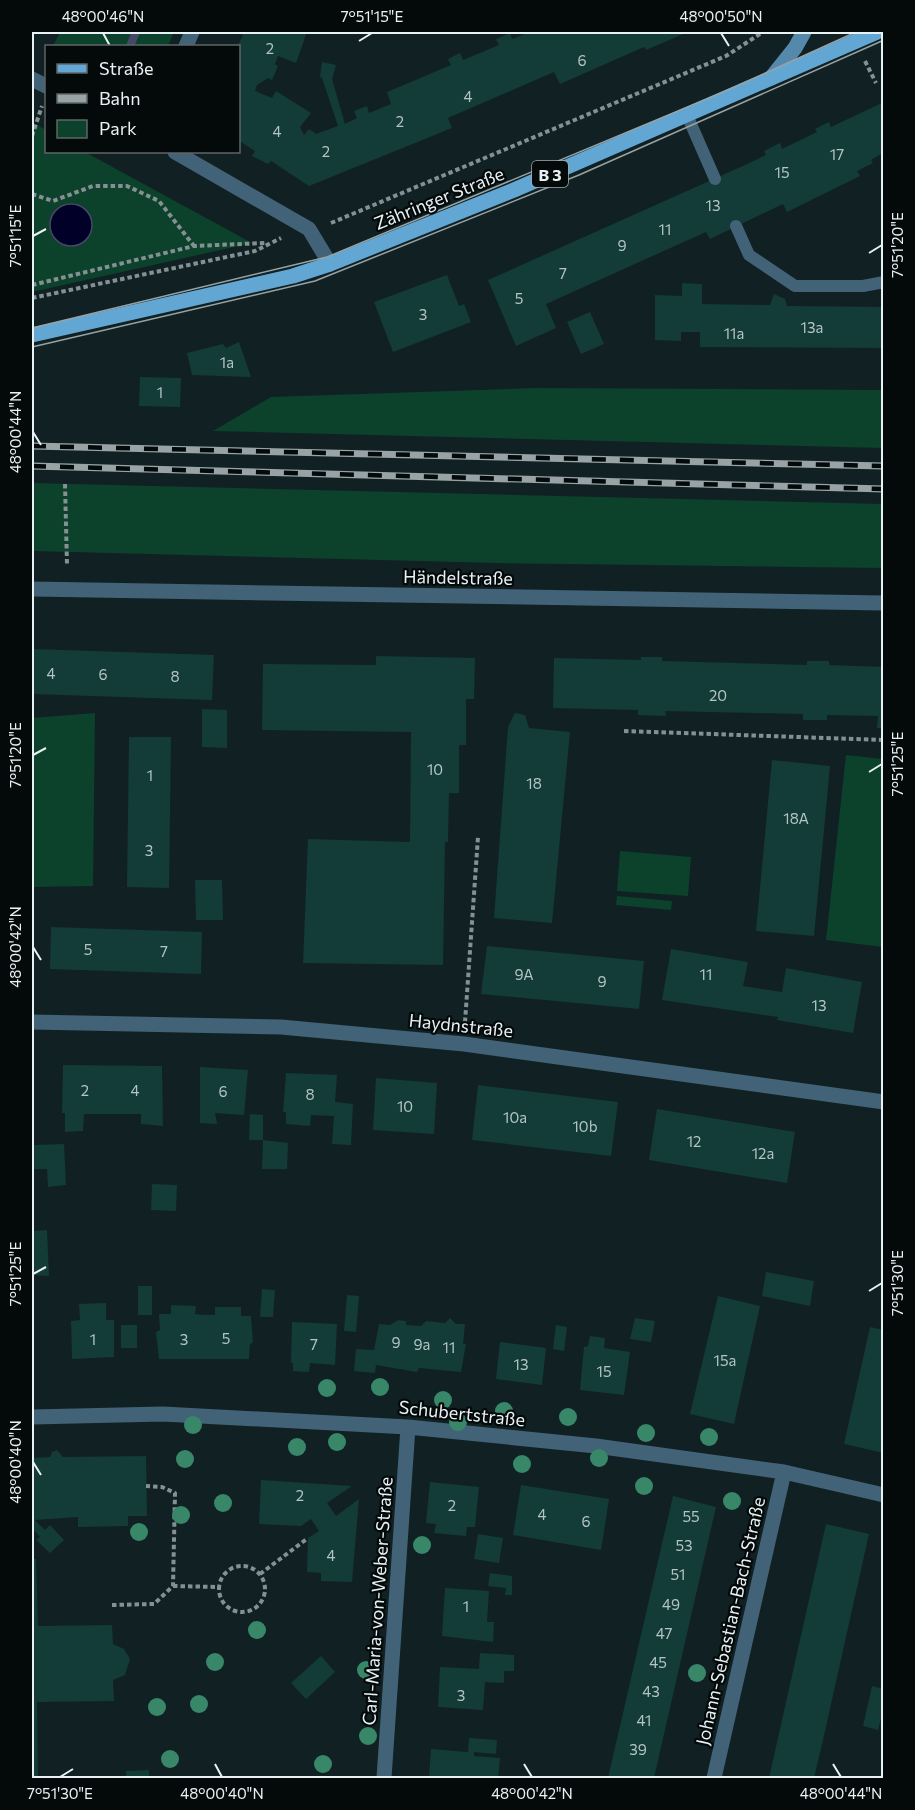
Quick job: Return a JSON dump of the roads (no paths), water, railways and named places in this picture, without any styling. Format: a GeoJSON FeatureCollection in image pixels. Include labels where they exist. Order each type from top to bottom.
{"type":"FeatureCollection","features":[{"type":"Feature","properties":{"kind":"main road"},"geometry":{"type":"LineString","coordinates":[[768,81],[783,65],[804,32]]}},
{"type":"Feature","properties":{"kind":"main road","name":"Zähringer Straße"},"geometry":{"type":"LineString","coordinates":[[32,335],[293,276],[330,264],[514,190],[877,32]]}},
{"type":"Feature","properties":{"kind":"street"},"geometry":{"type":"LineString","coordinates":[[177,153],[309,229],[330,264]]}},
{"type":"Feature","properties":{"kind":"street","name":"Händelstraße"},"geometry":{"type":"LineString","coordinates":[[32,589],[884,603]]}},
{"type":"Feature","properties":{"kind":"street","name":"Haydnstraße"},"geometry":{"type":"LineString","coordinates":[[32,1022],[281,1027],[464,1044],[884,1102]]}},
{"type":"Feature","properties":{"kind":"street","name":"Schubertstraße"},"geometry":{"type":"LineString","coordinates":[[32,1417],[163,1414],[408,1427],[596,1446],[784,1472],[884,1495]]}},
{"type":"Feature","properties":{"kind":"street","name":"Carl-Maria-von-Weber-Straße"},"geometry":{"type":"LineString","coordinates":[[384,1779],[408,1427]]}},
{"type":"Feature","properties":{"kind":"street","name":"Johann-Sebastian-Bach-Straße"},"geometry":{"type":"LineString","coordinates":[[714,1779],[784,1472]]}},
{"type":"Feature","properties":{"kind":"lane"},"geometry":{"type":"LineString","coordinates":[[687,115],[715,178]]}},
{"type":"Feature","properties":{"kind":"lane"},"geometry":{"type":"LineString","coordinates":[[736,226],[749,255],[795,286],[863,286],[884,282]]}},
{"type":"Feature","properties":{"kind":"water"},"geometry":{"type":"Polygon","coordinates":[[[71,204],[86,210],[92,225],[86,240],[71,246],[56,240],[50,225],[56,210],[71,204]]]}},
{"type":"Feature","properties":{"kind":"waterway"},"geometry":{"type":"LineString","coordinates":[[130,45],[136,32]]}},
{"type":"Feature","properties":{"kind":"tram line"},"geometry":{"type":"LineString","coordinates":[[32,328],[327,257],[726,91],[856,32]]}},
{"type":"Feature","properties":{"kind":"tram line"},"geometry":{"type":"LineString","coordinates":[[32,347],[315,281],[579,175],[884,40]]}},
{"type":"Feature","properties":{"kind":"railway"},"geometry":{"type":"LineString","coordinates":[[32,446],[884,466]]}},
{"type":"Feature","properties":{"kind":"railway"},"geometry":{"type":"LineString","coordinates":[[32,466],[884,489]]}}]}
